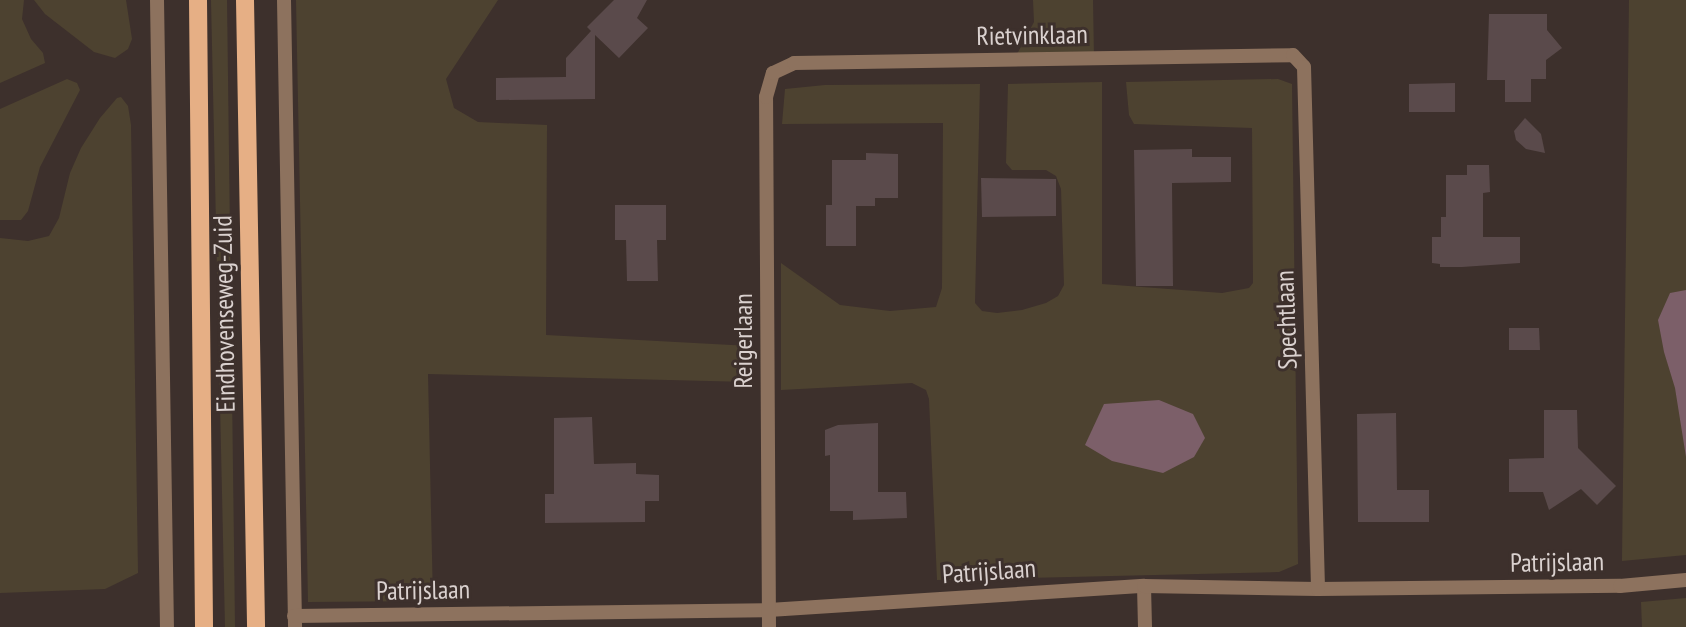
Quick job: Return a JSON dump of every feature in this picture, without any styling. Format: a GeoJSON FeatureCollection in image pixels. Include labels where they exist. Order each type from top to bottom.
{"type":"FeatureCollection","features":[{"type":"Feature","properties":{"kind":"main road","name":"Eindhovenseweg-Zuid"},"geometry":{"type":"LineString","coordinates":[[198,0],[204,627]]}},
{"type":"Feature","properties":{"kind":"main road","name":"Eindhovenseweg-Zuid"},"geometry":{"type":"LineString","coordinates":[[244,0],[256,627]]}},
{"type":"Feature","properties":{"kind":"street"},"geometry":{"type":"LineString","coordinates":[[157,0],[167,627]]}},
{"type":"Feature","properties":{"kind":"street"},"geometry":{"type":"LineString","coordinates":[[284,0],[295,621]]}},
{"type":"Feature","properties":{"kind":"street","name":"Rietvinklaan"},"geometry":{"type":"LineString","coordinates":[[773,73],[794,63],[1293,55]]}},
{"type":"Feature","properties":{"kind":"street","name":"Spechtlaan"},"geometry":{"type":"LineString","coordinates":[[1293,55],[1304,67],[1318,589]]}},
{"type":"Feature","properties":{"kind":"street","name":"Reigerlaan"},"geometry":{"type":"LineString","coordinates":[[769,627],[766,97],[773,73]]}},
{"type":"Feature","properties":{"kind":"street","name":"Patrijslaan"},"geometry":{"type":"LineString","coordinates":[[295,621],[769,610],[1144,586],[1318,589],[1620,586],[1686,580]]}},
{"type":"Feature","properties":{"kind":"street"},"geometry":{"type":"LineString","coordinates":[[1144,586],[1144,627]]}},
{"type":"Feature","properties":{"kind":"shaded area"},"geometry":{"type":"Polygon","coordinates":[[[0,0],[24,0],[22,19],[31,39],[43,53],[45,63],[0,83],[0,0]]]}},
{"type":"Feature","properties":{"kind":"shaded area"},"geometry":{"type":"Polygon","coordinates":[[[34,0],[126,0],[132,39],[128,49],[115,58],[94,52],[45,14],[34,0]]]}},
{"type":"Feature","properties":{"kind":"shaded area"},"geometry":{"type":"Polygon","coordinates":[[[211,0],[227,0],[235,627],[225,627],[211,0]]]}},
{"type":"Feature","properties":{"kind":"shaded area"},"geometry":{"type":"Polygon","coordinates":[[[296,0],[498,0],[446,79],[454,108],[478,122],[547,125],[546,335],[750,346],[749,382],[428,374],[433,601],[308,602],[296,0]]]}},
{"type":"Feature","properties":{"kind":"shaded area"},"geometry":{"type":"Polygon","coordinates":[[[1033,0],[1093,0],[1094,57],[1015,58],[1034,22],[1033,0]]]}},
{"type":"Feature","properties":{"kind":"shaded area"},"geometry":{"type":"Polygon","coordinates":[[[1629,0],[1686,0],[1686,555],[1622,561],[1629,0]]]}},
{"type":"Feature","properties":{"kind":"shaded area"},"geometry":{"type":"Polygon","coordinates":[[[67,79],[77,83],[80,90],[40,167],[28,211],[21,220],[0,220],[0,109],[67,79]]]}},
{"type":"Feature","properties":{"kind":"shaded area"},"geometry":{"type":"Polygon","coordinates":[[[1278,79],[1292,84],[1298,564],[1279,572],[937,580],[929,399],[926,390],[912,383],[781,390],[781,263],[840,305],[890,311],[936,307],[942,288],[943,123],[782,124],[785,89],[825,85],[980,84],[975,303],[982,311],[997,313],[1046,303],[1058,296],[1064,285],[1061,189],[1056,176],[1046,170],[1012,170],[1006,163],[1008,84],[1102,82],[1102,284],[1222,293],[1249,288],[1253,283],[1252,128],[1134,124],[1129,115],[1126,82],[1278,79]]]}},
{"type":"Feature","properties":{"kind":"shaded area"},"geometry":{"type":"Polygon","coordinates":[[[121,97],[128,106],[131,125],[138,573],[105,589],[0,593],[0,238],[28,241],[49,236],[59,218],[70,173],[81,148],[100,118],[117,98],[121,97]]]}},
{"type":"Feature","properties":{"kind":"shaded area"},"geometry":{"type":"Polygon","coordinates":[[[1686,290],[1686,457],[1675,388],[1658,320],[1670,293],[1686,290]]]}},
{"type":"Feature","properties":{"kind":"shaded area"},"geometry":{"type":"Polygon","coordinates":[[[1159,400],[1193,414],[1205,438],[1194,457],[1163,473],[1112,461],[1085,445],[1104,404],[1159,400]]]}},
{"type":"Feature","properties":{"kind":"shaded area"},"geometry":{"type":"Polygon","coordinates":[[[1686,598],[1686,627],[1642,627],[1641,602],[1686,598]]]}},
{"type":"Feature","properties":{"kind":"building"},"geometry":{"type":"Polygon","coordinates":[[[614,0],[647,0],[637,18],[648,28],[619,58],[595,35],[595,99],[496,100],[496,78],[566,77],[566,58],[591,31],[587,27],[614,0]]]}},
{"type":"Feature","properties":{"kind":"building"},"geometry":{"type":"Polygon","coordinates":[[[1489,14],[1547,14],[1547,30],[1562,48],[1546,60],[1546,79],[1531,79],[1531,102],[1505,102],[1505,80],[1487,80],[1489,14]]]}},
{"type":"Feature","properties":{"kind":"building"},"geometry":{"type":"Polygon","coordinates":[[[1455,83],[1455,112],[1409,112],[1409,84],[1455,83]]]}},
{"type":"Feature","properties":{"kind":"building"},"geometry":{"type":"Polygon","coordinates":[[[1525,118],[1541,134],[1545,153],[1526,149],[1516,140],[1514,131],[1525,118]]]}},
{"type":"Feature","properties":{"kind":"building"},"geometry":{"type":"Polygon","coordinates":[[[1192,149],[1192,157],[1231,157],[1231,182],[1172,183],[1173,286],[1136,286],[1134,150],[1192,149]]]}},
{"type":"Feature","properties":{"kind":"building"},"geometry":{"type":"Polygon","coordinates":[[[866,153],[898,154],[898,198],[875,198],[875,206],[856,206],[856,246],[826,246],[826,205],[832,205],[832,160],[866,160],[866,153]]]}},
{"type":"Feature","properties":{"kind":"building"},"geometry":{"type":"Polygon","coordinates":[[[1467,165],[1489,165],[1490,192],[1483,193],[1483,237],[1520,237],[1520,263],[1440,267],[1440,264],[1432,263],[1432,237],[1441,237],[1441,217],[1446,217],[1446,175],[1467,175],[1467,165]]]}},
{"type":"Feature","properties":{"kind":"building"},"geometry":{"type":"Polygon","coordinates":[[[981,178],[1056,179],[1056,216],[982,217],[981,178]]]}},
{"type":"Feature","properties":{"kind":"building"},"geometry":{"type":"Polygon","coordinates":[[[615,205],[666,205],[666,240],[657,240],[658,281],[627,281],[626,240],[615,240],[615,205]]]}},
{"type":"Feature","properties":{"kind":"building"},"geometry":{"type":"Polygon","coordinates":[[[1509,328],[1539,328],[1540,350],[1509,350],[1509,328]]]}},
{"type":"Feature","properties":{"kind":"building"},"geometry":{"type":"Polygon","coordinates":[[[1544,410],[1577,410],[1578,448],[1616,486],[1597,505],[1581,489],[1549,510],[1543,492],[1509,492],[1509,459],[1544,458],[1544,410]]]}},
{"type":"Feature","properties":{"kind":"building"},"geometry":{"type":"Polygon","coordinates":[[[1396,413],[1397,490],[1429,490],[1429,522],[1358,522],[1357,414],[1396,413]]]}},
{"type":"Feature","properties":{"kind":"building"},"geometry":{"type":"Polygon","coordinates":[[[592,417],[594,464],[636,463],[636,474],[659,475],[659,501],[645,501],[645,522],[545,523],[545,494],[554,494],[554,418],[592,417]]]}},
{"type":"Feature","properties":{"kind":"building"},"geometry":{"type":"Polygon","coordinates":[[[878,423],[878,492],[906,492],[907,518],[853,520],[853,511],[830,511],[830,455],[825,456],[825,430],[838,425],[878,423]]]}}]}
